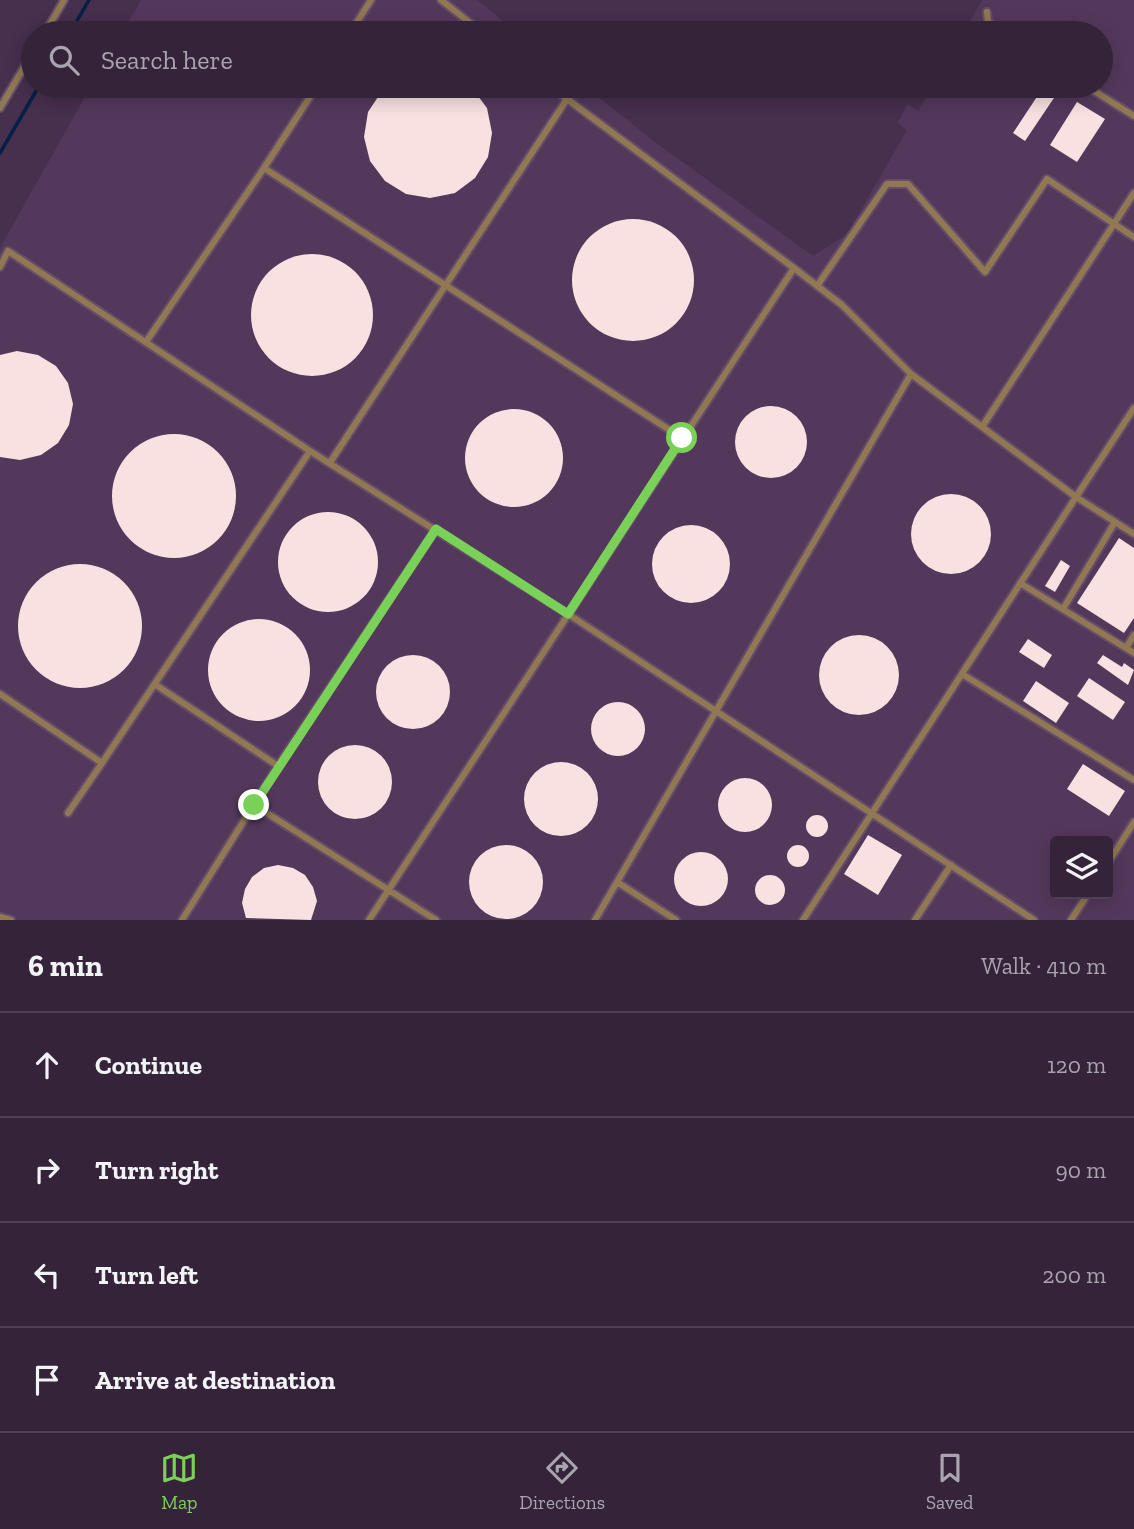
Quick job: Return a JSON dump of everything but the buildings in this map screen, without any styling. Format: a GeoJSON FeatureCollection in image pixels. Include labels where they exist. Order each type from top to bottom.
{"type":"FeatureCollection","features":[{"type":"Feature","properties":{"kind":"lane"},"geometry":{"type":"LineString","coordinates":[[52,21],[64,0]]}},
{"type":"Feature","properties":{"kind":"lane"},"geometry":{"type":"LineString","coordinates":[[358,21],[371,0]]}},
{"type":"Feature","properties":{"kind":"lane"},"geometry":{"type":"LineString","coordinates":[[441,0],[468,21]]}},
{"type":"Feature","properties":{"kind":"lane"},"geometry":{"type":"LineString","coordinates":[[987,12],[988,21]]}},
{"type":"Feature","properties":{"kind":"lane"},"geometry":{"type":"LineString","coordinates":[[0,108],[21,72]]}},
{"type":"Feature","properties":{"kind":"lane"},"geometry":{"type":"LineString","coordinates":[[146,342],[309,98]]}},
{"type":"Feature","properties":{"kind":"lane"},"geometry":{"type":"LineString","coordinates":[[1105,98],[1134,116]]}},
{"type":"Feature","properties":{"kind":"lane"},"geometry":{"type":"LineString","coordinates":[[331,461],[567,99],[842,305],[911,374],[1076,497],[1134,534]]}},
{"type":"Feature","properties":{"kind":"lane"},"geometry":{"type":"LineString","coordinates":[[264,168],[682,438]]}},
{"type":"Feature","properties":{"kind":"lane"},"geometry":{"type":"LineString","coordinates":[[817,286],[887,184],[908,184],[985,272],[1047,179],[1134,237]]}},
{"type":"Feature","properties":{"kind":"lane"},"geometry":{"type":"LineString","coordinates":[[982,427],[1134,193]]}},
{"type":"Feature","properties":{"kind":"lane"},"geometry":{"type":"LineString","coordinates":[[0,267],[8,251],[310,451],[331,461],[568,614],[1034,920]]}},
{"type":"Feature","properties":{"kind":"lane"},"geometry":{"type":"LineString","coordinates":[[369,920],[794,268]]}},
{"type":"Feature","properties":{"kind":"lane"},"geometry":{"type":"LineString","coordinates":[[595,920],[911,374]]}},
{"type":"Feature","properties":{"kind":"lane"},"geometry":{"type":"LineString","coordinates":[[803,920],[1134,408]]}},
{"type":"Feature","properties":{"kind":"lane"},"geometry":{"type":"LineString","coordinates":[[68,813],[310,451]]}},
{"type":"Feature","properties":{"kind":"lane"},"geometry":{"type":"LineString","coordinates":[[1063,609],[1115,522]]}},
{"type":"Feature","properties":{"kind":"lane"},"geometry":{"type":"LineString","coordinates":[[182,920],[278,766],[436,529]]}},
{"type":"Feature","properties":{"kind":"lane"},"geometry":{"type":"LineString","coordinates":[[1020,583],[1134,653]]}},
{"type":"Feature","properties":{"kind":"lane"},"geometry":{"type":"LineString","coordinates":[[1126,648],[1134,635]]}},
{"type":"Feature","properties":{"kind":"lane"},"geometry":{"type":"LineString","coordinates":[[962,674],[1134,780]]}},
{"type":"Feature","properties":{"kind":"lane"},"geometry":{"type":"LineString","coordinates":[[156,685],[278,766]]}},
{"type":"Feature","properties":{"kind":"lane"},"geometry":{"type":"LineString","coordinates":[[0,694],[102,763]]}},
{"type":"Feature","properties":{"kind":"lane"},"geometry":{"type":"LineString","coordinates":[[254,805],[436,920]]}},
{"type":"Feature","properties":{"kind":"lane"},"geometry":{"type":"LineString","coordinates":[[1113,855],[1134,822]]}},
{"type":"Feature","properties":{"kind":"lane"},"geometry":{"type":"LineString","coordinates":[[915,920],[951,865]]}},
{"type":"Feature","properties":{"kind":"lane"},"geometry":{"type":"LineString","coordinates":[[617,881],[676,920]]}},
{"type":"Feature","properties":{"kind":"lane"},"geometry":{"type":"LineString","coordinates":[[1071,920],[1085,899]]}},
{"type":"Feature","properties":{"kind":"lane"},"geometry":{"type":"LineString","coordinates":[[0,916],[11,920]]}},
{"type":"Feature","properties":{"kind":"shaded area"},"geometry":{"type":"Polygon","coordinates":[[[141,0],[477,0],[503,21],[129,21],[141,0]]]}},
{"type":"Feature","properties":{"kind":"shaded area"},"geometry":{"type":"Polygon","coordinates":[[[982,0],[1134,0],[1134,920],[0,920],[0,248],[84,98],[599,98],[659,145],[813,256],[847,234],[907,130],[897,123],[908,104],[918,111],[926,98],[1113,98],[1113,21],[970,21],[982,0]]]}},
{"type":"Feature","properties":{"kind":"waterway"},"geometry":{"type":"LineString","coordinates":[[77,21],[89,0]]}},
{"type":"Feature","properties":{"kind":"waterway"},"geometry":{"type":"LineString","coordinates":[[0,153],[32,98]]}},
{"type":"Feature","properties":{"kind":"route"},"geometry":{"type":"LineString","coordinates":[[254,805],[436,529],[568,614],[682,438]]}}]}
